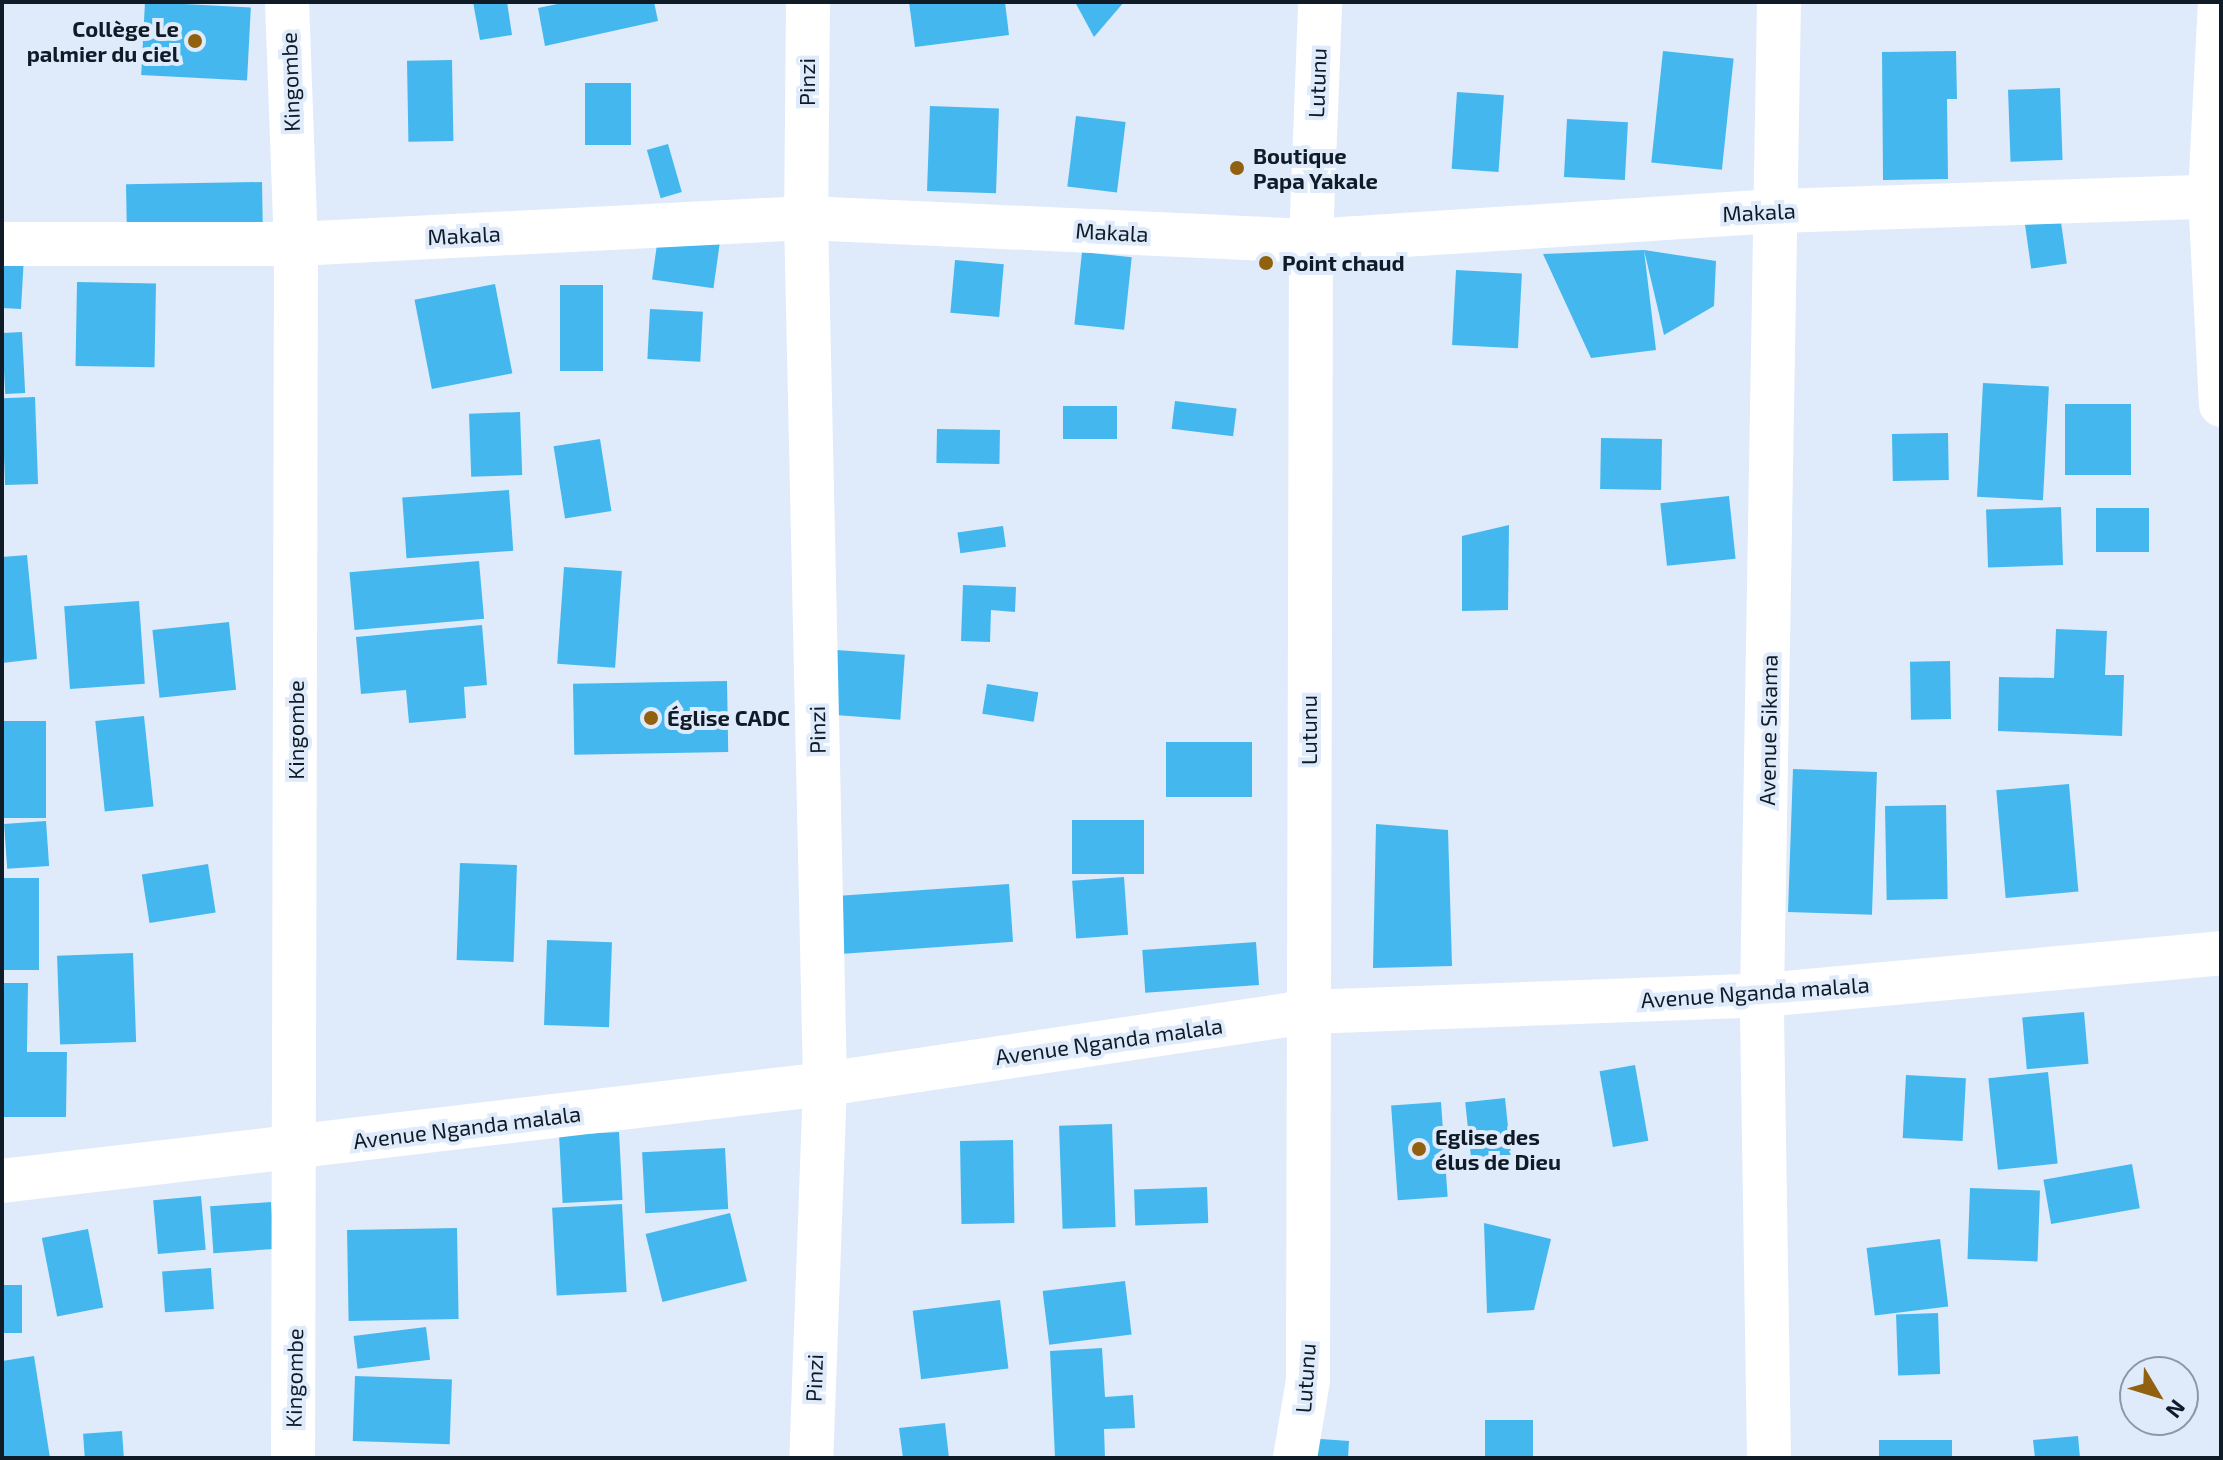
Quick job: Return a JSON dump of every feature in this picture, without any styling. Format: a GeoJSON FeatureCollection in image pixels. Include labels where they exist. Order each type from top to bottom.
{"type":"FeatureCollection","features":[{"type":"Feature","properties":{"kind":"street","name":"Kingombe"},"geometry":{"type":"LineString","coordinates":[[287,2],[296,244],[297,1147],[293,1458]]}},
{"type":"Feature","properties":{"kind":"street","name":"Pinzi"},"geometry":{"type":"LineString","coordinates":[[808,2],[806,218],[825,1084],[811,1458]]}},
{"type":"Feature","properties":{"kind":"street","name":"Lutunu"},"geometry":{"type":"LineString","coordinates":[[1295,1458],[1308,1380],[1311,241],[1320,2]]}},
{"type":"Feature","properties":{"kind":"street","name":"Avenue Sikama"},"geometry":{"type":"LineString","coordinates":[[1769,1458],[1762,995],[1778,211],[1779,2]]}},
{"type":"Feature","properties":{"kind":"street"},"geometry":{"type":"LineString","coordinates":[[2220,2],[2216,196],[2221,405]]}},
{"type":"Feature","properties":{"kind":"street","name":"Makala"},"geometry":{"type":"LineString","coordinates":[[2,244],[296,244],[806,218],[1311,241],[1778,211],[2216,196]]}},
{"type":"Feature","properties":{"kind":"street","name":"Avenue Nganda malala"},"geometry":{"type":"LineString","coordinates":[[2,1181],[825,1084],[1308,1012],[1762,995],[2221,953]]}},
{"type":"Feature","properties":{"kind":"building","name":"Collège Le palmier du ciel"},"geometry":{"type":"Polygon","coordinates":[[[145,2],[251,8],[247,80],[141,75],[145,2]]]}},
{"type":"Feature","properties":{"kind":"building"},"geometry":{"type":"Polygon","coordinates":[[[473,2],[507,2],[512,35],[480,40],[473,2]]]}},
{"type":"Feature","properties":{"kind":"building"},"geometry":{"type":"Polygon","coordinates":[[[567,2],[654,2],[658,21],[545,46],[538,8],[567,2]]]}},
{"type":"Feature","properties":{"kind":"building"},"geometry":{"type":"Polygon","coordinates":[[[909,2],[1005,2],[1009,35],[915,47],[909,2]]]}},
{"type":"Feature","properties":{"kind":"building"},"geometry":{"type":"Polygon","coordinates":[[[1075,2],[1124,2],[1094,37],[1075,2]]]}},
{"type":"Feature","properties":{"kind":"building"},"geometry":{"type":"Polygon","coordinates":[[[1663,51],[1734,58],[1722,170],[1651,162],[1663,51]]]}},
{"type":"Feature","properties":{"kind":"building"},"geometry":{"type":"Polygon","coordinates":[[[1956,51],[1957,99],[1947,99],[1948,179],[1883,180],[1882,52],[1956,51]]]}},
{"type":"Feature","properties":{"kind":"building"},"geometry":{"type":"Polygon","coordinates":[[[452,60],[453,141],[408,142],[407,61],[452,60]]]}},
{"type":"Feature","properties":{"kind":"building"},"geometry":{"type":"Polygon","coordinates":[[[585,83],[631,83],[631,145],[585,145],[585,83]]]}},
{"type":"Feature","properties":{"kind":"building"},"geometry":{"type":"Polygon","coordinates":[[[2060,88],[2063,160],[2011,162],[2008,90],[2060,88]]]}},
{"type":"Feature","properties":{"kind":"building"},"geometry":{"type":"Polygon","coordinates":[[[1457,92],[1504,95],[1499,172],[1452,169],[1457,92]]]}},
{"type":"Feature","properties":{"kind":"building"},"geometry":{"type":"Polygon","coordinates":[[[930,106],[999,108],[996,193],[927,191],[930,106]]]}},
{"type":"Feature","properties":{"kind":"building"},"geometry":{"type":"Polygon","coordinates":[[[1076,116],[1126,122],[1117,193],[1067,186],[1076,116]]]}},
{"type":"Feature","properties":{"kind":"building"},"geometry":{"type":"Polygon","coordinates":[[[1567,119],[1628,122],[1625,180],[1564,177],[1567,119]]]}},
{"type":"Feature","properties":{"kind":"building"},"geometry":{"type":"Polygon","coordinates":[[[668,144],[682,192],[661,198],[647,150],[668,144]]]}},
{"type":"Feature","properties":{"kind":"building"},"geometry":{"type":"Polygon","coordinates":[[[262,182],[263,227],[127,229],[126,184],[262,182]]]}},
{"type":"Feature","properties":{"kind":"building"},"geometry":{"type":"Polygon","coordinates":[[[2060,215],[2067,264],[2031,269],[2024,220],[2060,215]]]}},
{"type":"Feature","properties":{"kind":"building"},"geometry":{"type":"Polygon","coordinates":[[[659,230],[720,239],[713,288],[652,280],[659,230]]]}},
{"type":"Feature","properties":{"kind":"building"},"geometry":{"type":"Polygon","coordinates":[[[1644,250],[1716,261],[1714,306],[1664,335],[1644,250]]]}},
{"type":"Feature","properties":{"kind":"building"},"geometry":{"type":"Polygon","coordinates":[[[1644,250],[1656,350],[1591,358],[1543,254],[1644,250]]]}},
{"type":"Feature","properties":{"kind":"building"},"geometry":{"type":"Polygon","coordinates":[[[1082,252],[1132,257],[1124,330],[1074,325],[1082,252]]]}},
{"type":"Feature","properties":{"kind":"building"},"geometry":{"type":"Polygon","coordinates":[[[2,256],[24,256],[21,309],[2,308],[2,256]]]}},
{"type":"Feature","properties":{"kind":"building"},"geometry":{"type":"Polygon","coordinates":[[[955,260],[1004,264],[999,317],[950,313],[955,260]]]}},
{"type":"Feature","properties":{"kind":"building"},"geometry":{"type":"Polygon","coordinates":[[[1456,270],[1522,273],[1518,348],[1452,345],[1456,270]]]}},
{"type":"Feature","properties":{"kind":"building"},"geometry":{"type":"Polygon","coordinates":[[[77,282],[156,283],[155,367],[76,366],[77,282]]]}},
{"type":"Feature","properties":{"kind":"building"},"geometry":{"type":"Polygon","coordinates":[[[495,284],[512,373],[432,389],[415,300],[495,284]]]}},
{"type":"Feature","properties":{"kind":"building"},"geometry":{"type":"Polygon","coordinates":[[[560,285],[603,285],[603,371],[560,371],[560,285]]]}},
{"type":"Feature","properties":{"kind":"building"},"geometry":{"type":"Polygon","coordinates":[[[650,309],[703,312],[700,362],[647,359],[650,309]]]}},
{"type":"Feature","properties":{"kind":"building"},"geometry":{"type":"Polygon","coordinates":[[[22,332],[25,393],[5,394],[2,333],[22,332]]]}},
{"type":"Feature","properties":{"kind":"building"},"geometry":{"type":"Polygon","coordinates":[[[1983,383],[2049,386],[2043,500],[1977,497],[1983,383]]]}},
{"type":"Feature","properties":{"kind":"building"},"geometry":{"type":"Polygon","coordinates":[[[35,397],[38,484],[5,485],[2,398],[35,397]]]}},
{"type":"Feature","properties":{"kind":"building"},"geometry":{"type":"Polygon","coordinates":[[[1175,401],[1237,409],[1233,436],[1172,429],[1175,401]]]}},
{"type":"Feature","properties":{"kind":"building"},"geometry":{"type":"Polygon","coordinates":[[[2065,404],[2131,404],[2131,475],[2065,475],[2065,404]]]}},
{"type":"Feature","properties":{"kind":"building"},"geometry":{"type":"Polygon","coordinates":[[[1063,406],[1117,406],[1117,439],[1063,439],[1063,406]]]}},
{"type":"Feature","properties":{"kind":"building"},"geometry":{"type":"Polygon","coordinates":[[[520,412],[522,475],[471,477],[469,414],[520,412]]]}},
{"type":"Feature","properties":{"kind":"building"},"geometry":{"type":"Polygon","coordinates":[[[937,429],[1000,430],[999,464],[936,463],[937,429]]]}},
{"type":"Feature","properties":{"kind":"building"},"geometry":{"type":"Polygon","coordinates":[[[1948,433],[1949,480],[1893,481],[1892,434],[1948,433]]]}},
{"type":"Feature","properties":{"kind":"building"},"geometry":{"type":"Polygon","coordinates":[[[1601,438],[1662,439],[1661,490],[1600,489],[1601,438]]]}},
{"type":"Feature","properties":{"kind":"building"},"geometry":{"type":"Polygon","coordinates":[[[600,439],[611,511],[565,518],[554,446],[600,439]]]}},
{"type":"Feature","properties":{"kind":"building"},"geometry":{"type":"Polygon","coordinates":[[[509,490],[513,551],[407,558],[402,497],[509,490]]]}},
{"type":"Feature","properties":{"kind":"building"},"geometry":{"type":"Polygon","coordinates":[[[1729,496],[1736,559],[1667,566],[1660,503],[1729,496]]]}},
{"type":"Feature","properties":{"kind":"building"},"geometry":{"type":"Polygon","coordinates":[[[2061,507],[2063,565],[1988,568],[1986,510],[2061,507]]]}},
{"type":"Feature","properties":{"kind":"building"},"geometry":{"type":"Polygon","coordinates":[[[2096,508],[2149,508],[2149,552],[2096,552],[2096,508]]]}},
{"type":"Feature","properties":{"kind":"building"},"geometry":{"type":"Polygon","coordinates":[[[1509,525],[1508,610],[1462,611],[1462,536],[1509,525]]]}},
{"type":"Feature","properties":{"kind":"building"},"geometry":{"type":"Polygon","coordinates":[[[1003,526],[1006,547],[960,553],[957,532],[1003,526]]]}},
{"type":"Feature","properties":{"kind":"building"},"geometry":{"type":"Polygon","coordinates":[[[27,555],[37,659],[2,663],[2,557],[27,555]]]}},
{"type":"Feature","properties":{"kind":"building"},"geometry":{"type":"Polygon","coordinates":[[[479,561],[484,619],[355,630],[349,572],[479,561]]]}},
{"type":"Feature","properties":{"kind":"building"},"geometry":{"type":"Polygon","coordinates":[[[564,567],[622,571],[615,668],[557,664],[564,567]]]}},
{"type":"Feature","properties":{"kind":"building"},"geometry":{"type":"Polygon","coordinates":[[[963,585],[1016,587],[1015,612],[991,610],[990,642],[961,641],[963,585]]]}},
{"type":"Feature","properties":{"kind":"building"},"geometry":{"type":"Polygon","coordinates":[[[139,601],[145,684],[70,689],[64,606],[139,601]]]}},
{"type":"Feature","properties":{"kind":"building"},"geometry":{"type":"Polygon","coordinates":[[[229,622],[236,690],[160,698],[152,630],[229,622]]]}},
{"type":"Feature","properties":{"kind":"building"},"geometry":{"type":"Polygon","coordinates":[[[482,625],[487,685],[464,687],[466,718],[409,723],[406,690],[361,694],[356,637],[482,625]]]}},
{"type":"Feature","properties":{"kind":"building"},"geometry":{"type":"Polygon","coordinates":[[[2056,629],[2107,631],[2105,675],[2124,675],[2122,736],[1998,731],[1999,677],[2054,678],[2056,629]]]}},
{"type":"Feature","properties":{"kind":"building"},"geometry":{"type":"Polygon","coordinates":[[[836,650],[905,655],[900,720],[831,715],[836,650]]]}},
{"type":"Feature","properties":{"kind":"building"},"geometry":{"type":"Polygon","coordinates":[[[1950,661],[1951,719],[1911,720],[1910,662],[1950,661]]]}},
{"type":"Feature","properties":{"kind":"building","name":"Église CADC"},"geometry":{"type":"Polygon","coordinates":[[[727,681],[728,752],[574,755],[573,684],[727,681]]]}},
{"type":"Feature","properties":{"kind":"building"},"geometry":{"type":"Polygon","coordinates":[[[987,684],[1038,692],[1034,722],[982,714],[987,684]]]}},
{"type":"Feature","properties":{"kind":"building"},"geometry":{"type":"Polygon","coordinates":[[[144,716],[154,807],[105,812],[95,721],[144,716]]]}},
{"type":"Feature","properties":{"kind":"building"},"geometry":{"type":"Polygon","coordinates":[[[2,721],[46,721],[46,818],[2,818],[2,721]]]}},
{"type":"Feature","properties":{"kind":"building"},"geometry":{"type":"Polygon","coordinates":[[[1166,742],[1252,742],[1252,797],[1166,797],[1166,742]]]}},
{"type":"Feature","properties":{"kind":"building"},"geometry":{"type":"Polygon","coordinates":[[[1793,769],[1877,772],[1872,915],[1788,912],[1793,769]]]}},
{"type":"Feature","properties":{"kind":"building"},"geometry":{"type":"Polygon","coordinates":[[[2069,784],[2078,892],[2006,898],[1996,790],[2069,784]]]}},
{"type":"Feature","properties":{"kind":"building"},"geometry":{"type":"Polygon","coordinates":[[[1946,805],[1948,899],[1887,900],[1885,806],[1946,805]]]}},
{"type":"Feature","properties":{"kind":"building"},"geometry":{"type":"Polygon","coordinates":[[[1072,820],[1144,820],[1144,874],[1072,874],[1072,820]]]}},
{"type":"Feature","properties":{"kind":"building"},"geometry":{"type":"Polygon","coordinates":[[[46,821],[49,866],[7,869],[4,824],[46,821]]]}},
{"type":"Feature","properties":{"kind":"building"},"geometry":{"type":"Polygon","coordinates":[[[1376,824],[1448,830],[1452,966],[1373,968],[1376,824]]]}},
{"type":"Feature","properties":{"kind":"building"},"geometry":{"type":"Polygon","coordinates":[[[460,863],[517,865],[514,962],[457,960],[460,863]]]}},
{"type":"Feature","properties":{"kind":"building"},"geometry":{"type":"Polygon","coordinates":[[[208,864],[216,912],[149,923],[142,874],[208,864]]]}},
{"type":"Feature","properties":{"kind":"building"},"geometry":{"type":"Polygon","coordinates":[[[1124,877],[1128,935],[1076,938],[1072,881],[1124,877]]]}},
{"type":"Feature","properties":{"kind":"building"},"geometry":{"type":"Polygon","coordinates":[[[2,878],[39,878],[39,970],[2,970],[2,878]]]}},
{"type":"Feature","properties":{"kind":"building"},"geometry":{"type":"Polygon","coordinates":[[[1009,884],[1013,942],[840,954],[836,896],[1009,884]]]}},
{"type":"Feature","properties":{"kind":"building"},"geometry":{"type":"Polygon","coordinates":[[[547,940],[612,942],[609,1027],[544,1025],[547,940]]]}},
{"type":"Feature","properties":{"kind":"building"},"geometry":{"type":"Polygon","coordinates":[[[1256,942],[1259,985],[1145,993],[1142,950],[1256,942]]]}},
{"type":"Feature","properties":{"kind":"building"},"geometry":{"type":"Polygon","coordinates":[[[133,953],[136,1042],[60,1045],[57,956],[133,953]]]}},
{"type":"Feature","properties":{"kind":"building"},"geometry":{"type":"Polygon","coordinates":[[[2,983],[28,983],[27,1052],[67,1052],[66,1117],[2,1117],[2,983]]]}},
{"type":"Feature","properties":{"kind":"building"},"geometry":{"type":"Polygon","coordinates":[[[2084,1012],[2089,1064],[2027,1069],[2022,1017],[2084,1012]]]}},
{"type":"Feature","properties":{"kind":"building"},"geometry":{"type":"Polygon","coordinates":[[[1635,1065],[1648,1141],[1613,1147],[1600,1071],[1635,1065]]]}},
{"type":"Feature","properties":{"kind":"building"},"geometry":{"type":"Polygon","coordinates":[[[2048,1072],[2058,1163],[1998,1170],[1988,1078],[2048,1072]]]}},
{"type":"Feature","properties":{"kind":"building"},"geometry":{"type":"Polygon","coordinates":[[[1906,1075],[1966,1078],[1963,1141],[1903,1138],[1906,1075]]]}},
{"type":"Feature","properties":{"kind":"building"},"geometry":{"type":"Polygon","coordinates":[[[1505,1098],[1511,1155],[1471,1159],[1465,1102],[1505,1098]]]}},
{"type":"Feature","properties":{"kind":"building","name":"Eglise des élus de Dieu"},"geometry":{"type":"Polygon","coordinates":[[[1441,1102],[1448,1197],[1398,1200],[1391,1105],[1441,1102]]]}},
{"type":"Feature","properties":{"kind":"building"},"geometry":{"type":"Polygon","coordinates":[[[1112,1124],[1116,1227],[1063,1229],[1059,1126],[1112,1124]]]}},
{"type":"Feature","properties":{"kind":"building"},"geometry":{"type":"Polygon","coordinates":[[[619,1132],[623,1200],[563,1203],[559,1135],[619,1132]]]}},
{"type":"Feature","properties":{"kind":"building"},"geometry":{"type":"Polygon","coordinates":[[[1013,1140],[1014,1223],[961,1224],[960,1141],[1013,1140]]]}},
{"type":"Feature","properties":{"kind":"building"},"geometry":{"type":"Polygon","coordinates":[[[725,1148],[728,1209],[645,1213],[642,1152],[725,1148]]]}},
{"type":"Feature","properties":{"kind":"building"},"geometry":{"type":"Polygon","coordinates":[[[2132,1164],[2140,1208],[2051,1224],[2043,1180],[2132,1164]]]}},
{"type":"Feature","properties":{"kind":"building"},"geometry":{"type":"Polygon","coordinates":[[[1207,1187],[1208,1223],[1135,1226],[1134,1190],[1207,1187]]]}},
{"type":"Feature","properties":{"kind":"building"},"geometry":{"type":"Polygon","coordinates":[[[1970,1188],[2040,1190],[2037,1261],[1968,1259],[1970,1188]]]}},
{"type":"Feature","properties":{"kind":"building"},"geometry":{"type":"Polygon","coordinates":[[[201,1196],[206,1250],[158,1254],[153,1200],[201,1196]]]}},
{"type":"Feature","properties":{"kind":"building"},"geometry":{"type":"Polygon","coordinates":[[[271,1202],[274,1249],[213,1253],[210,1206],[271,1202]]]}},
{"type":"Feature","properties":{"kind":"building"},"geometry":{"type":"Polygon","coordinates":[[[622,1204],[627,1292],[557,1296],[552,1208],[622,1204]]]}},
{"type":"Feature","properties":{"kind":"building"},"geometry":{"type":"Polygon","coordinates":[[[730,1213],[747,1281],[663,1302],[646,1234],[730,1213]]]}},
{"type":"Feature","properties":{"kind":"building"},"geometry":{"type":"Polygon","coordinates":[[[1484,1223],[1551,1239],[1534,1310],[1487,1313],[1484,1223]]]}},
{"type":"Feature","properties":{"kind":"building"},"geometry":{"type":"Polygon","coordinates":[[[457,1228],[459,1319],[349,1321],[347,1230],[457,1228]]]}},
{"type":"Feature","properties":{"kind":"building"},"geometry":{"type":"Polygon","coordinates":[[[88,1229],[103,1308],[57,1316],[42,1238],[88,1229]]]}},
{"type":"Feature","properties":{"kind":"building"},"geometry":{"type":"Polygon","coordinates":[[[1940,1239],[1948,1306],[1875,1316],[1867,1248],[1940,1239]]]}},
{"type":"Feature","properties":{"kind":"building"},"geometry":{"type":"Polygon","coordinates":[[[211,1268],[214,1309],[165,1312],[162,1271],[211,1268]]]}},
{"type":"Feature","properties":{"kind":"building"},"geometry":{"type":"Polygon","coordinates":[[[1125,1281],[1132,1335],[1049,1345],[1043,1291],[1125,1281]]]}},
{"type":"Feature","properties":{"kind":"building"},"geometry":{"type":"Polygon","coordinates":[[[2,1285],[22,1285],[22,1333],[2,1333],[2,1285]]]}},
{"type":"Feature","properties":{"kind":"building"},"geometry":{"type":"Polygon","coordinates":[[[1000,1300],[1008,1368],[921,1379],[913,1311],[1000,1300]]]}},
{"type":"Feature","properties":{"kind":"building"},"geometry":{"type":"Polygon","coordinates":[[[1938,1313],[1940,1374],[1898,1375],[1896,1314],[1938,1313]]]}},
{"type":"Feature","properties":{"kind":"building"},"geometry":{"type":"Polygon","coordinates":[[[426,1327],[430,1360],[358,1369],[354,1336],[426,1327]]]}},
{"type":"Feature","properties":{"kind":"building"},"geometry":{"type":"Polygon","coordinates":[[[1102,1348],[1105,1397],[1133,1395],[1135,1428],[1104,1429],[1105,1458],[1055,1458],[1050,1351],[1102,1348]]]}},
{"type":"Feature","properties":{"kind":"building"},"geometry":{"type":"Polygon","coordinates":[[[34,1356],[50,1458],[2,1458],[2,1361],[34,1356]]]}},
{"type":"Feature","properties":{"kind":"building"},"geometry":{"type":"Polygon","coordinates":[[[355,1376],[452,1379],[450,1444],[353,1441],[355,1376]]]}},
{"type":"Feature","properties":{"kind":"building"},"geometry":{"type":"Polygon","coordinates":[[[1485,1420],[1533,1420],[1533,1458],[1485,1458],[1485,1420]]]}},
{"type":"Feature","properties":{"kind":"building"},"geometry":{"type":"Polygon","coordinates":[[[945,1423],[949,1458],[903,1458],[899,1428],[945,1423]]]}},
{"type":"Feature","properties":{"kind":"building"},"geometry":{"type":"Polygon","coordinates":[[[122,1431],[124,1458],[85,1458],[83,1434],[122,1431]]]}},
{"type":"Feature","properties":{"kind":"building"},"geometry":{"type":"Polygon","coordinates":[[[2078,1436],[2080,1458],[2035,1458],[2033,1440],[2078,1436]]]}},
{"type":"Feature","properties":{"kind":"building"},"geometry":{"type":"Polygon","coordinates":[[[1307,1438],[1349,1441],[1348,1458],[1305,1458],[1307,1438]]]}},
{"type":"Feature","properties":{"kind":"building"},"geometry":{"type":"Polygon","coordinates":[[[1879,1440],[1952,1440],[1952,1458],[1879,1458],[1879,1440]]]}},
{"type":"Feature","properties":{"kind":"place","name":"Collège Le palmier du ciel"},"geometry":{"type":"Point","coordinates":[195,41]}},
{"type":"Feature","properties":{"kind":"place","name":"Boutique Papa Yakale"},"geometry":{"type":"Point","coordinates":[1237,168]}},
{"type":"Feature","properties":{"kind":"place","name":"Point chaud"},"geometry":{"type":"Point","coordinates":[1266,263]}},
{"type":"Feature","properties":{"kind":"place","name":"Église CADC"},"geometry":{"type":"Point","coordinates":[651,718]}},
{"type":"Feature","properties":{"kind":"place","name":"Eglise des élus de Dieu"},"geometry":{"type":"Point","coordinates":[1419,1149]}}]}
